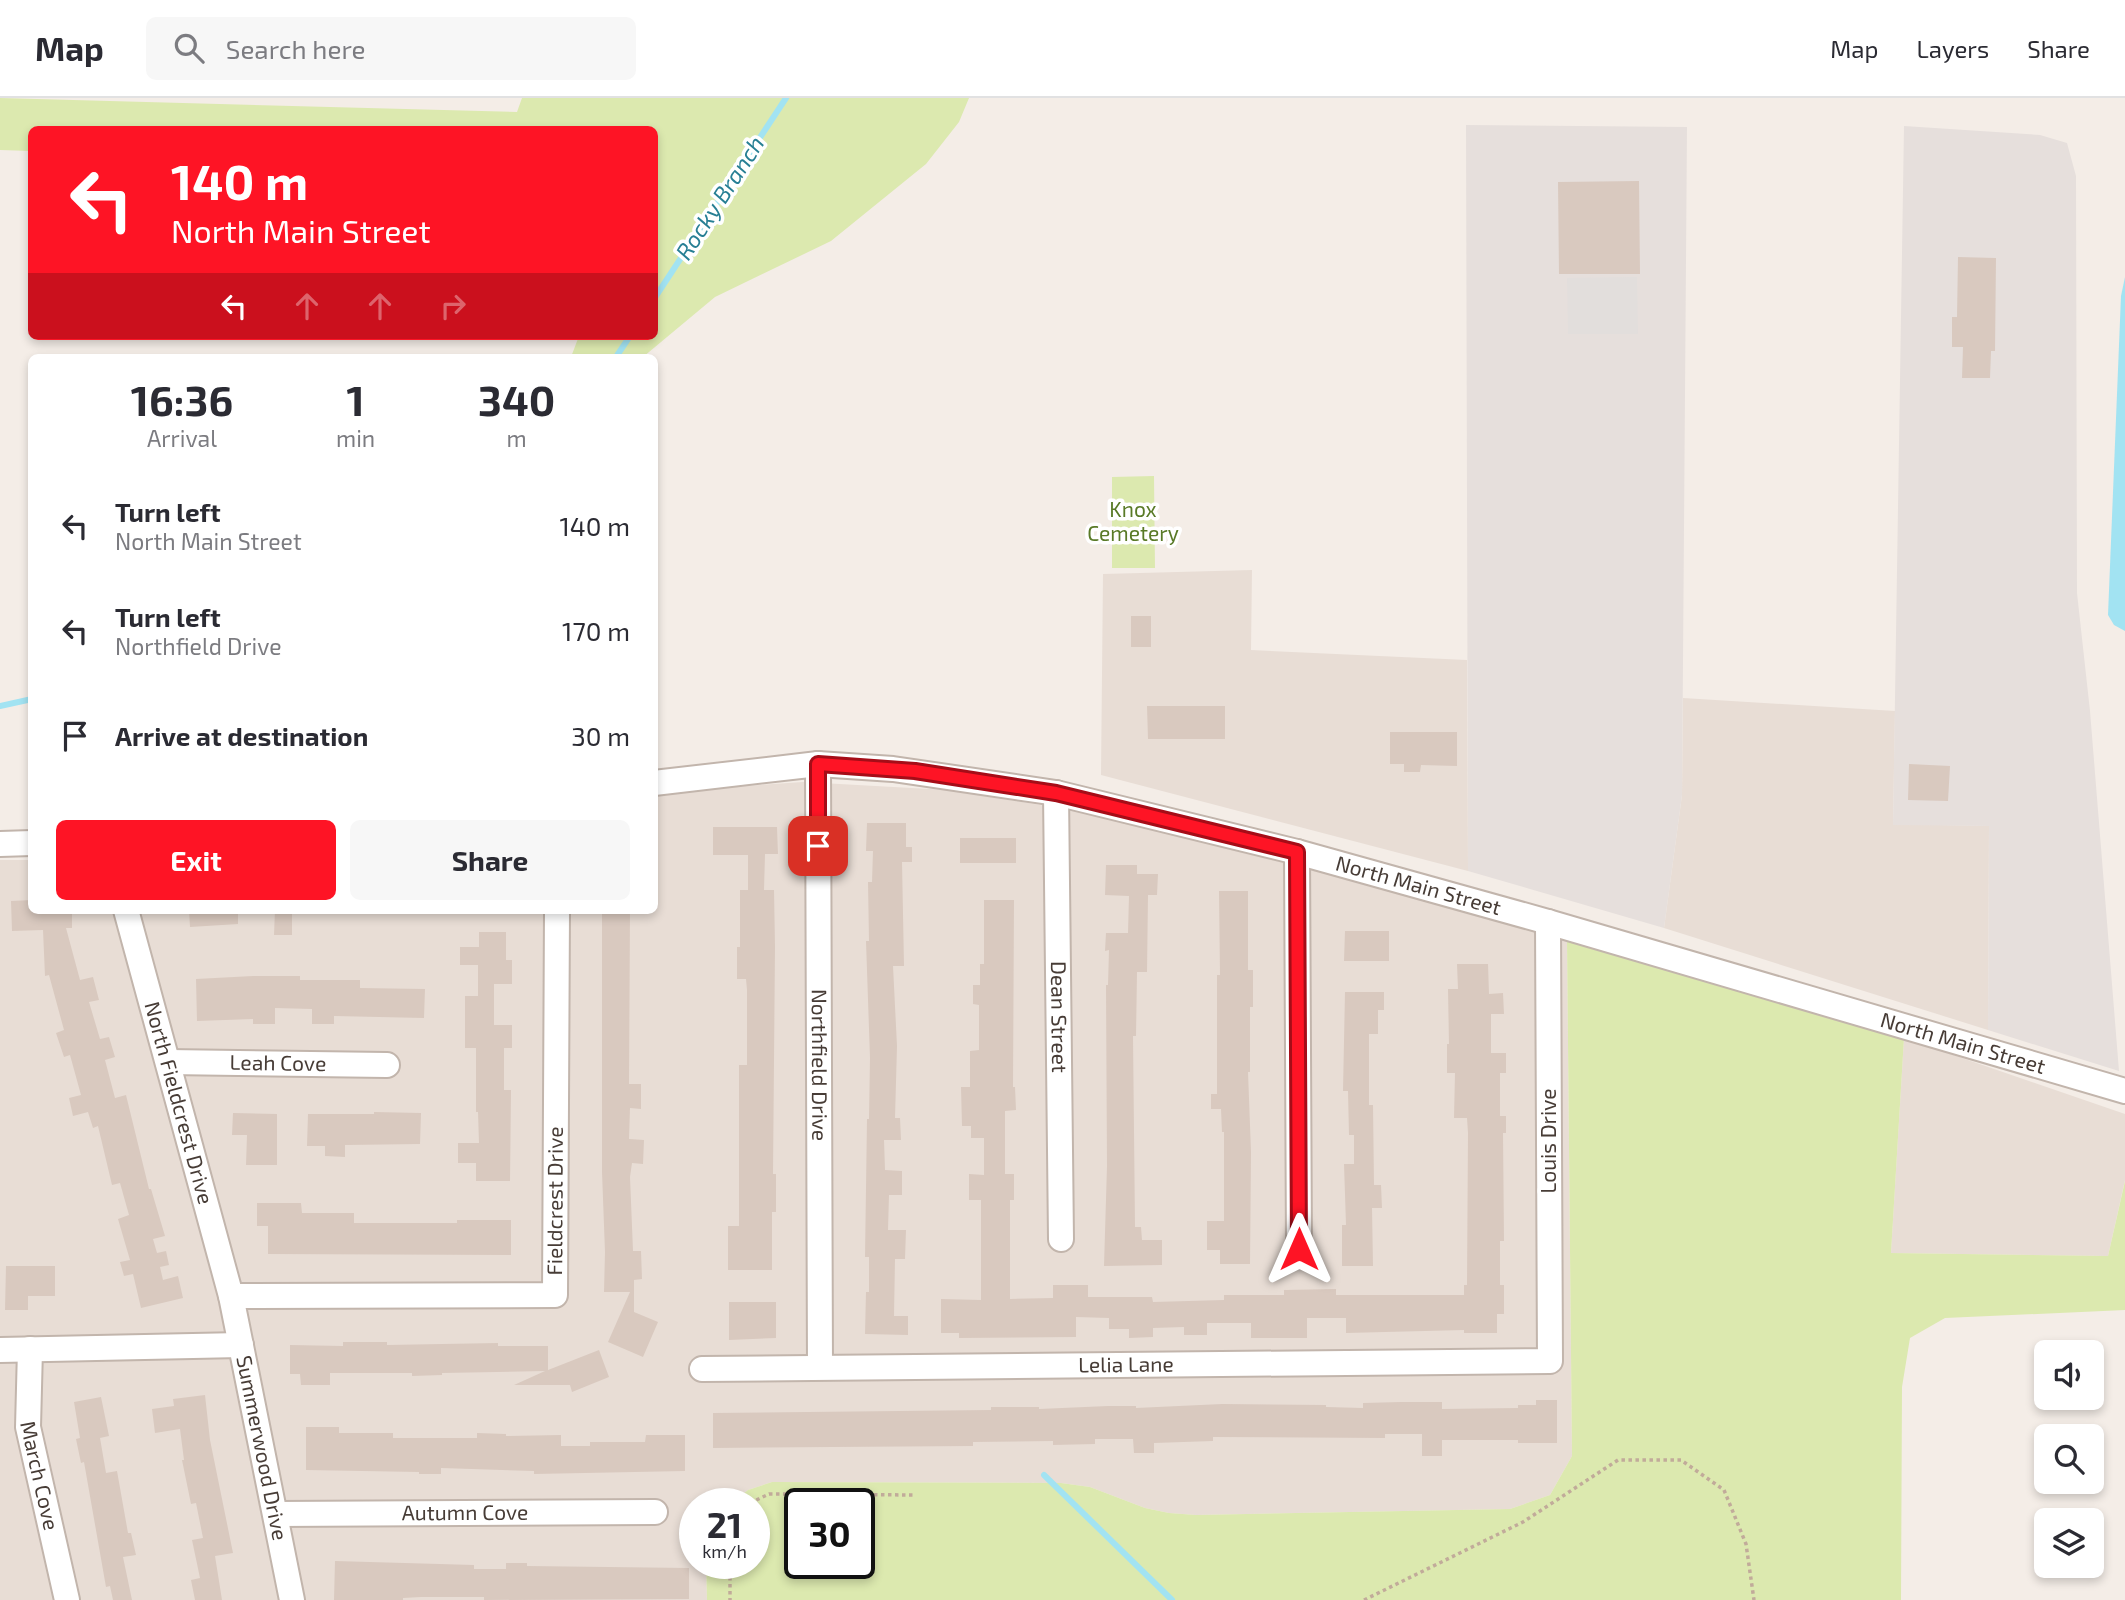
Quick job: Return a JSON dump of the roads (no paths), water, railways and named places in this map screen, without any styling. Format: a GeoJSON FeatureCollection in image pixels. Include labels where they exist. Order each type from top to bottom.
{"type":"FeatureCollection","features":[{"type":"Feature","properties":{"kind":"street","name":"North Main Street"},"geometry":{"type":"LineString","coordinates":[[658,783],[818,764],[893,769],[1056,793],[1297,852],[1548,922],[2125,1091]]}},
{"type":"Feature","properties":{"kind":"street","name":"Northfield Drive"},"geometry":{"type":"LineString","coordinates":[[818,764],[820,1367]]}},
{"type":"Feature","properties":{"kind":"street","name":"Dean Street"},"geometry":{"type":"LineString","coordinates":[[1056,793],[1061,1240]]}},
{"type":"Feature","properties":{"kind":"street"},"geometry":{"type":"LineString","coordinates":[[0,844],[28,843]]}},
{"type":"Feature","properties":{"kind":"street"},"geometry":{"type":"LineString","coordinates":[[1297,852],[1299,1249]]}},
{"type":"Feature","properties":{"kind":"street","name":"North Fieldcrest Drive"},"geometry":{"type":"LineString","coordinates":[[127,914],[231,1296]]}},
{"type":"Feature","properties":{"kind":"street","name":"Fieldcrest Drive"},"geometry":{"type":"LineString","coordinates":[[231,1296],[555,1295],[557,914]]}},
{"type":"Feature","properties":{"kind":"street","name":"Louis Drive"},"geometry":{"type":"LineString","coordinates":[[1548,922],[1550,1361]]}},
{"type":"Feature","properties":{"kind":"street","name":"Leah Cove"},"geometry":{"type":"LineString","coordinates":[[168,1062],[387,1065]]}},
{"type":"Feature","properties":{"kind":"street","name":"Summerwood Drive"},"geometry":{"type":"LineString","coordinates":[[231,1296],[292,1600]]}},
{"type":"Feature","properties":{"kind":"street"},"geometry":{"type":"LineString","coordinates":[[0,1350],[241,1345]]}},
{"type":"Feature","properties":{"kind":"street","name":"March Cove"},"geometry":{"type":"LineString","coordinates":[[30,1349],[28,1427],[67,1600]]}},
{"type":"Feature","properties":{"kind":"street","name":"Lelia Lane"},"geometry":{"type":"LineString","coordinates":[[702,1369],[1550,1361]]}},
{"type":"Feature","properties":{"kind":"street","name":"Autumn Cove"},"geometry":{"type":"LineString","coordinates":[[276,1514],[655,1512]]}},
{"type":"Feature","properties":{"kind":"water"},"geometry":{"type":"Polygon","coordinates":[[[2125,277],[2125,631],[2114,625],[2108,615],[2121,296],[2125,277]]]}},
{"type":"Feature","properties":{"kind":"waterway","name":"Rocky Branch"},"geometry":{"type":"LineString","coordinates":[[658,293],[786,98]]}},
{"type":"Feature","properties":{"kind":"waterway","name":"Rocky Branch"},"geometry":{"type":"LineString","coordinates":[[618,354],[627,340]]}},
{"type":"Feature","properties":{"kind":"waterway","name":"Rocky Branch"},"geometry":{"type":"LineString","coordinates":[[0,706],[28,700]]}},
{"type":"Feature","properties":{"kind":"waterway"},"geometry":{"type":"LineString","coordinates":[[1044,1475],[1172,1600]]}},
{"type":"Feature","properties":{"kind":"park label","name":"Knox Cemetery"},"geometry":{"type":"Point","coordinates":[1133,522]}}]}
